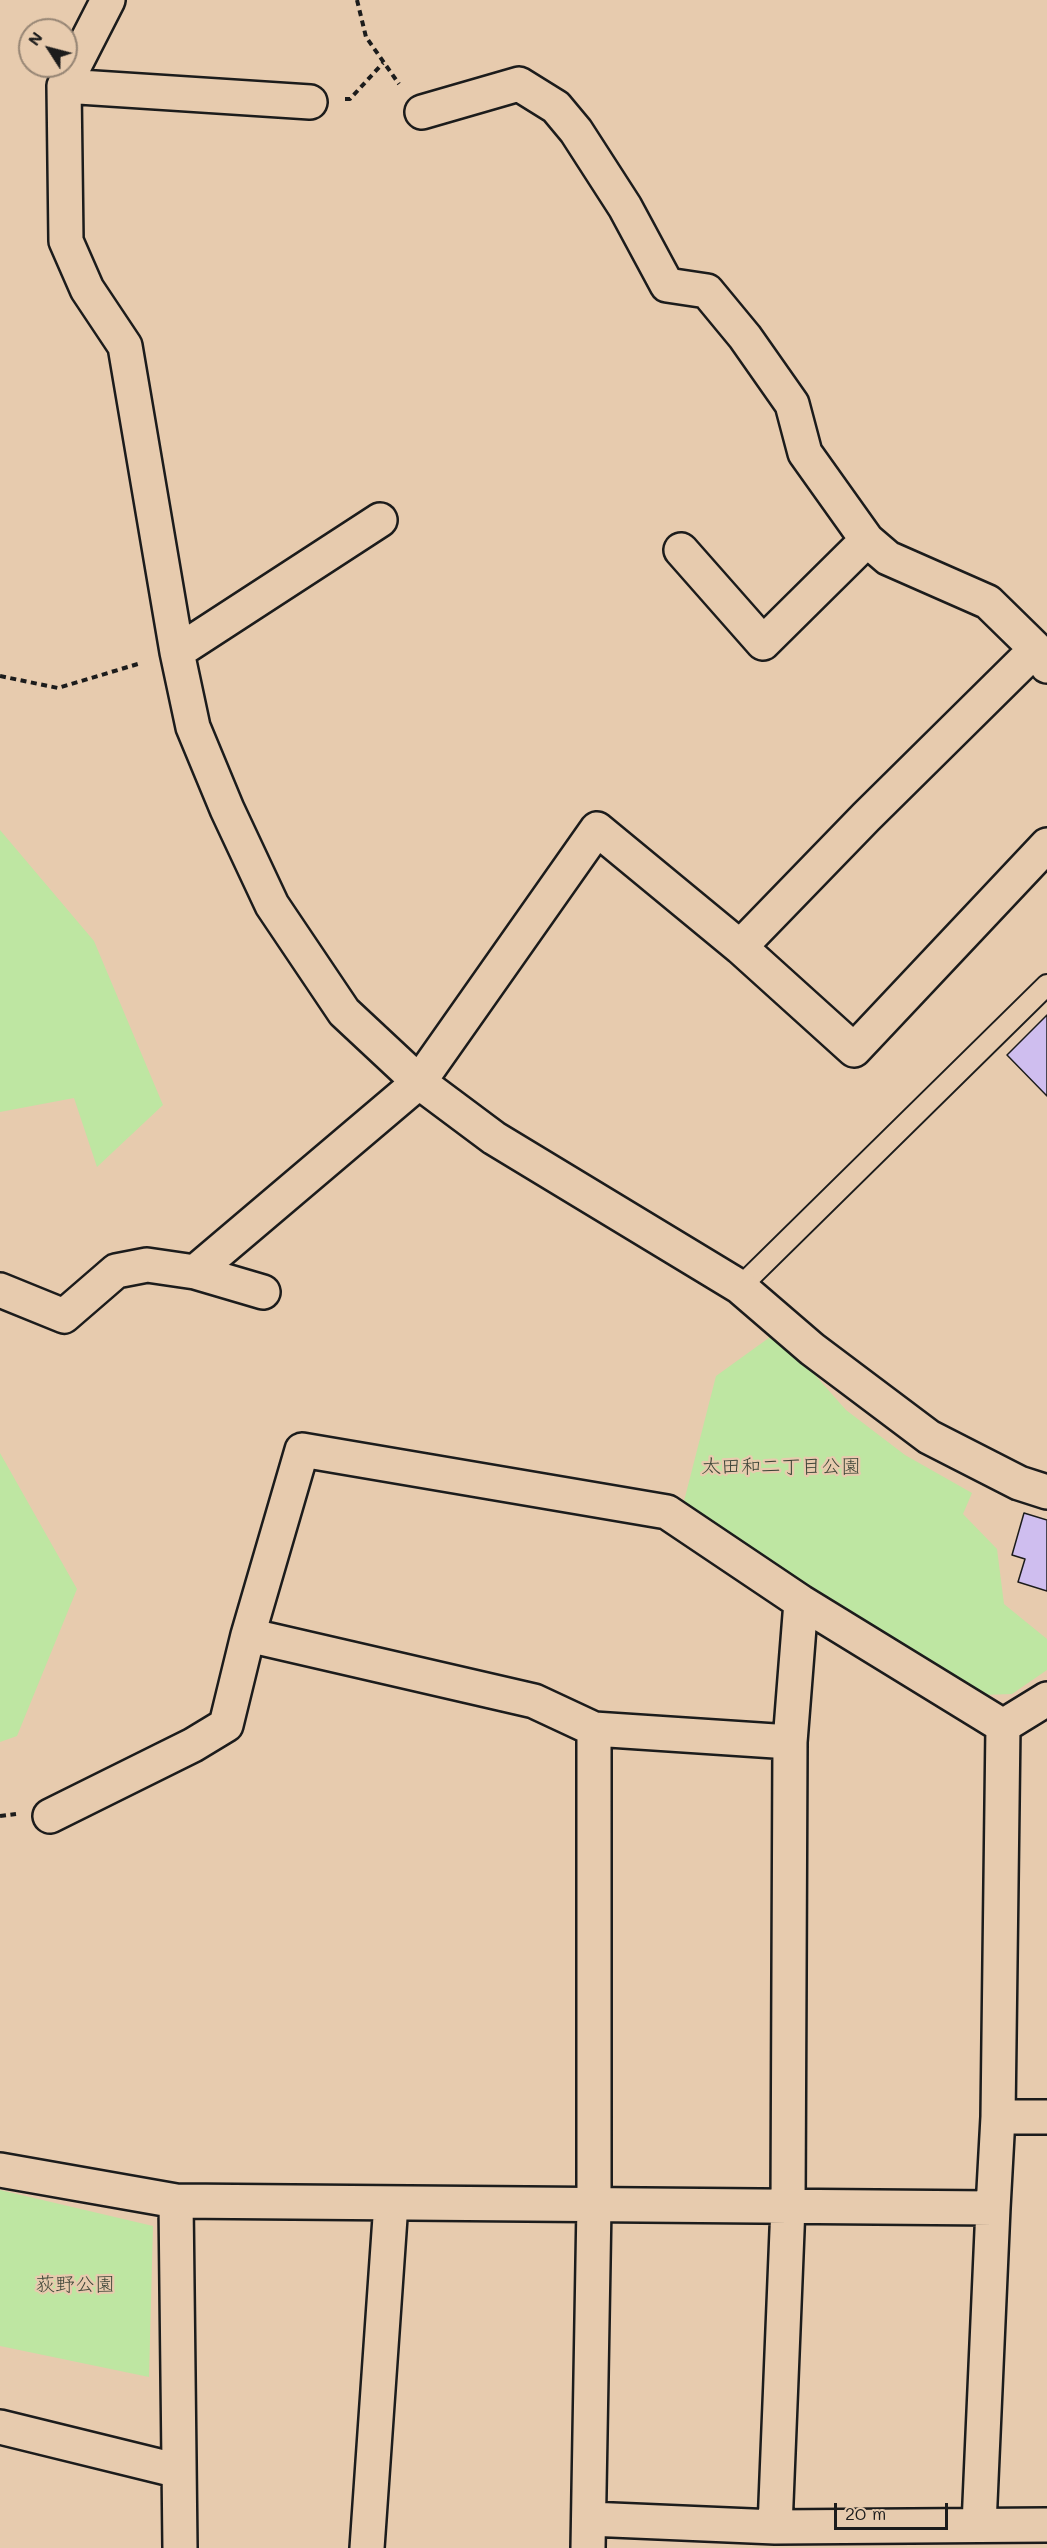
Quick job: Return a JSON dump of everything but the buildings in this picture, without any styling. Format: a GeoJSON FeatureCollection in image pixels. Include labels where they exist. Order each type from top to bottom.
{"type":"FeatureCollection","features":[{"type":"Feature","properties":{"kind":"street"},"geometry":{"type":"LineString","coordinates":[[108,0],[64,86],[66,241],[87,289],[125,346],[177,652],[193,727],[227,809],[272,905],[344,1012],[419,1082],[494,1137],[740,1287],[812,1349],[929,1437],[1019,1483],[1047,1492]]}},
{"type":"Feature","properties":{"kind":"street"},"geometry":{"type":"LineString","coordinates":[[422,112],[519,84],[556,107],[576,131],[625,207],[667,285],[708,291],[745,337],[792,404],[805,453],[867,540],[888,558],[988,602],[1042,657],[866,817],[740,947]]}},
{"type":"Feature","properties":{"kind":"street"},"geometry":{"type":"LineString","coordinates":[[64,86],[310,102]]}},
{"type":"Feature","properties":{"kind":"street"},"geometry":{"type":"LineString","coordinates":[[177,652],[381,520]]}},
{"type":"Feature","properties":{"kind":"street"},"geometry":{"type":"LineString","coordinates":[[681,550],[763,643],[867,540]]}},
{"type":"Feature","properties":{"kind":"street"},"geometry":{"type":"LineString","coordinates":[[195,1272],[419,1082],[597,829],[740,947],[854,1050],[1047,845]]}},
{"type":"Feature","properties":{"kind":"street"},"geometry":{"type":"LineString","coordinates":[[0,1290],[64,1316],[116,1271],[147,1265],[195,1272],[262,1292]]}},
{"type":"Feature","properties":{"kind":"street"},"geometry":{"type":"LineString","coordinates":[[50,1816],[193,1745],[226,1725],[248,1635],[302,1450],[667,1512],[801,1602],[1003,1726]]}},
{"type":"Feature","properties":{"kind":"street"},"geometry":{"type":"LineString","coordinates":[[775,2527],[788,2206],[790,1742],[801,1602]]}},
{"type":"Feature","properties":{"kind":"street"},"geometry":{"type":"LineString","coordinates":[[248,1635],[534,1701],[594,1729],[790,1742]]}},
{"type":"Feature","properties":{"kind":"street"},"geometry":{"type":"LineString","coordinates":[[1003,1726],[1047,1699]]}},
{"type":"Feature","properties":{"kind":"street"},"geometry":{"type":"LineString","coordinates":[[980,2525],[998,2117],[1003,1726]]}},
{"type":"Feature","properties":{"kind":"street"},"geometry":{"type":"LineString","coordinates":[[594,1729],[594,2205],[589,2534],[775,2527],[1047,2525]]}},
{"type":"Feature","properties":{"kind":"street"},"geometry":{"type":"LineString","coordinates":[[998,2117],[1047,2116]]}},
{"type":"Feature","properties":{"kind":"street"},"geometry":{"type":"LineString","coordinates":[[0,2170],[176,2201],[993,2208]]}},
{"type":"Feature","properties":{"kind":"street"},"geometry":{"type":"LineString","coordinates":[[176,2201],[180,2548]]}},
{"type":"Feature","properties":{"kind":"street"},"geometry":{"type":"LineString","coordinates":[[367,2548],[391,2203]]}},
{"type":"Feature","properties":{"kind":"street"},"geometry":{"type":"LineString","coordinates":[[0,2427],[179,2471]]}},
{"type":"Feature","properties":{"kind":"lane"},"geometry":{"type":"LineString","coordinates":[[740,1287],[1047,985]]}},
{"type":"Feature","properties":{"kind":"path"},"geometry":{"type":"LineString","coordinates":[[357,0],[366,37],[383,63],[422,112]]}},
{"type":"Feature","properties":{"kind":"path"},"geometry":{"type":"LineString","coordinates":[[310,102],[350,99],[383,63]]}},
{"type":"Feature","properties":{"kind":"path"},"geometry":{"type":"LineString","coordinates":[[0,676],[58,688],[177,652]]}},
{"type":"Feature","properties":{"kind":"green space"},"geometry":{"type":"Polygon","coordinates":[[[0,830],[94,941],[163,1105],[97,1167],[74,1098],[0,1112],[0,830]]]}},
{"type":"Feature","properties":{"kind":"green space","name":"太田和二丁目公園"},"geometry":{"type":"Polygon","coordinates":[[[777,1332],[846,1410],[905,1455],[972,1493],[963,1514],[997,1549],[1004,1604],[1047,1639],[1047,1670],[1012,1694],[983,1695],[683,1505],[716,1376],[777,1332]]]}},
{"type":"Feature","properties":{"kind":"green space"},"geometry":{"type":"Polygon","coordinates":[[[0,1453],[77,1589],[17,1736],[0,1742],[0,1453]]]}},
{"type":"Feature","properties":{"kind":"green space","name":"荻野公園"},"geometry":{"type":"Polygon","coordinates":[[[0,2190],[153,2226],[149,2377],[0,2346],[0,2190]]]}}]}
